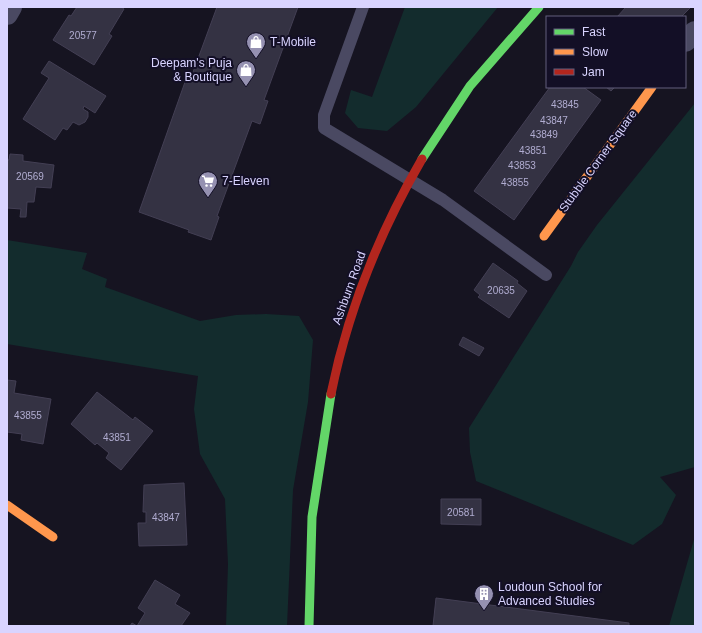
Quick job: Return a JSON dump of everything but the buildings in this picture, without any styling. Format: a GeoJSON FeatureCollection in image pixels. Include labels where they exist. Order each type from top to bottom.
{"type":"FeatureCollection","features":[{"type":"Feature","properties":{"kind":"main road","name":"Ashburn Road"},"geometry":{"type":"LineString","coordinates":[[309,626],[311,519],[323,437],[339,355],[358,295],[385,227],[450,115],[496,55],[539,7]]}},
{"type":"Feature","properties":{"kind":"main road","name":"Stubble Corner Square"},"geometry":{"type":"LineString","coordinates":[[544,236],[651,88]]}},
{"type":"Feature","properties":{"kind":"main road"},"geometry":{"type":"LineString","coordinates":[[7,505],[53,537]]}},
{"type":"Feature","properties":{"kind":"street"},"geometry":{"type":"LineString","coordinates":[[7,14],[10,7]]}},
{"type":"Feature","properties":{"kind":"street"},"geometry":{"type":"LineString","coordinates":[[686,40],[695,32]]}},
{"type":"Feature","properties":{"kind":"lane"},"geometry":{"type":"LineString","coordinates":[[363,7],[324,115],[324,128],[443,200],[546,275]]}},
{"type":"Feature","properties":{"kind":"green space"},"geometry":{"type":"Polygon","coordinates":[[[405,7],[498,7],[416,107],[387,131],[358,128],[345,113],[351,90],[372,97],[405,7]]]}},
{"type":"Feature","properties":{"kind":"green space"},"geometry":{"type":"Polygon","coordinates":[[[695,103],[695,467],[660,477],[676,495],[662,524],[633,545],[476,481],[470,452],[469,428],[571,266],[578,252],[597,225],[695,103]]]}},
{"type":"Feature","properties":{"kind":"green space"},"geometry":{"type":"Polygon","coordinates":[[[7,240],[87,253],[82,269],[107,279],[105,287],[200,321],[236,315],[266,314],[299,316],[313,340],[308,402],[293,490],[287,626],[226,626],[228,564],[225,499],[200,454],[194,409],[198,376],[7,344],[7,240]]]}},
{"type":"Feature","properties":{"kind":"green space"},"geometry":{"type":"Polygon","coordinates":[[[695,536],[695,626],[669,626],[695,536]]]}},
{"type":"Feature","properties":{"kind":"traffic: fast"},"geometry":{"type":"LineString","coordinates":[[422,159],[470,86],[539,7]]}},
{"type":"Feature","properties":{"kind":"traffic: fast"},"geometry":{"type":"LineString","coordinates":[[309,626],[312,517],[331,394]]}},
{"type":"Feature","properties":{"kind":"traffic: slow"},"geometry":{"type":"LineString","coordinates":[[544,236],[651,88]]}},
{"type":"Feature","properties":{"kind":"traffic: slow"},"geometry":{"type":"LineString","coordinates":[[7,505],[53,537]]}},
{"type":"Feature","properties":{"kind":"traffic: jam"},"geometry":{"type":"LineString","coordinates":[[331,394],[346,332],[367,273],[392,215],[422,159]]}},
{"type":"Feature","properties":{"kind":"place","name":"T-Mobile"},"geometry":{"type":"Point","coordinates":[256,59]}},
{"type":"Feature","properties":{"kind":"place","name":"Deepam's Puja & Boutique"},"geometry":{"type":"Point","coordinates":[246,87]}},
{"type":"Feature","properties":{"kind":"place","name":"7-Eleven"},"geometry":{"type":"Point","coordinates":[208,198]}},
{"type":"Feature","properties":{"kind":"place","name":"Loudoun School for Advanced Studies"},"geometry":{"type":"Point","coordinates":[484,611]}}]}
